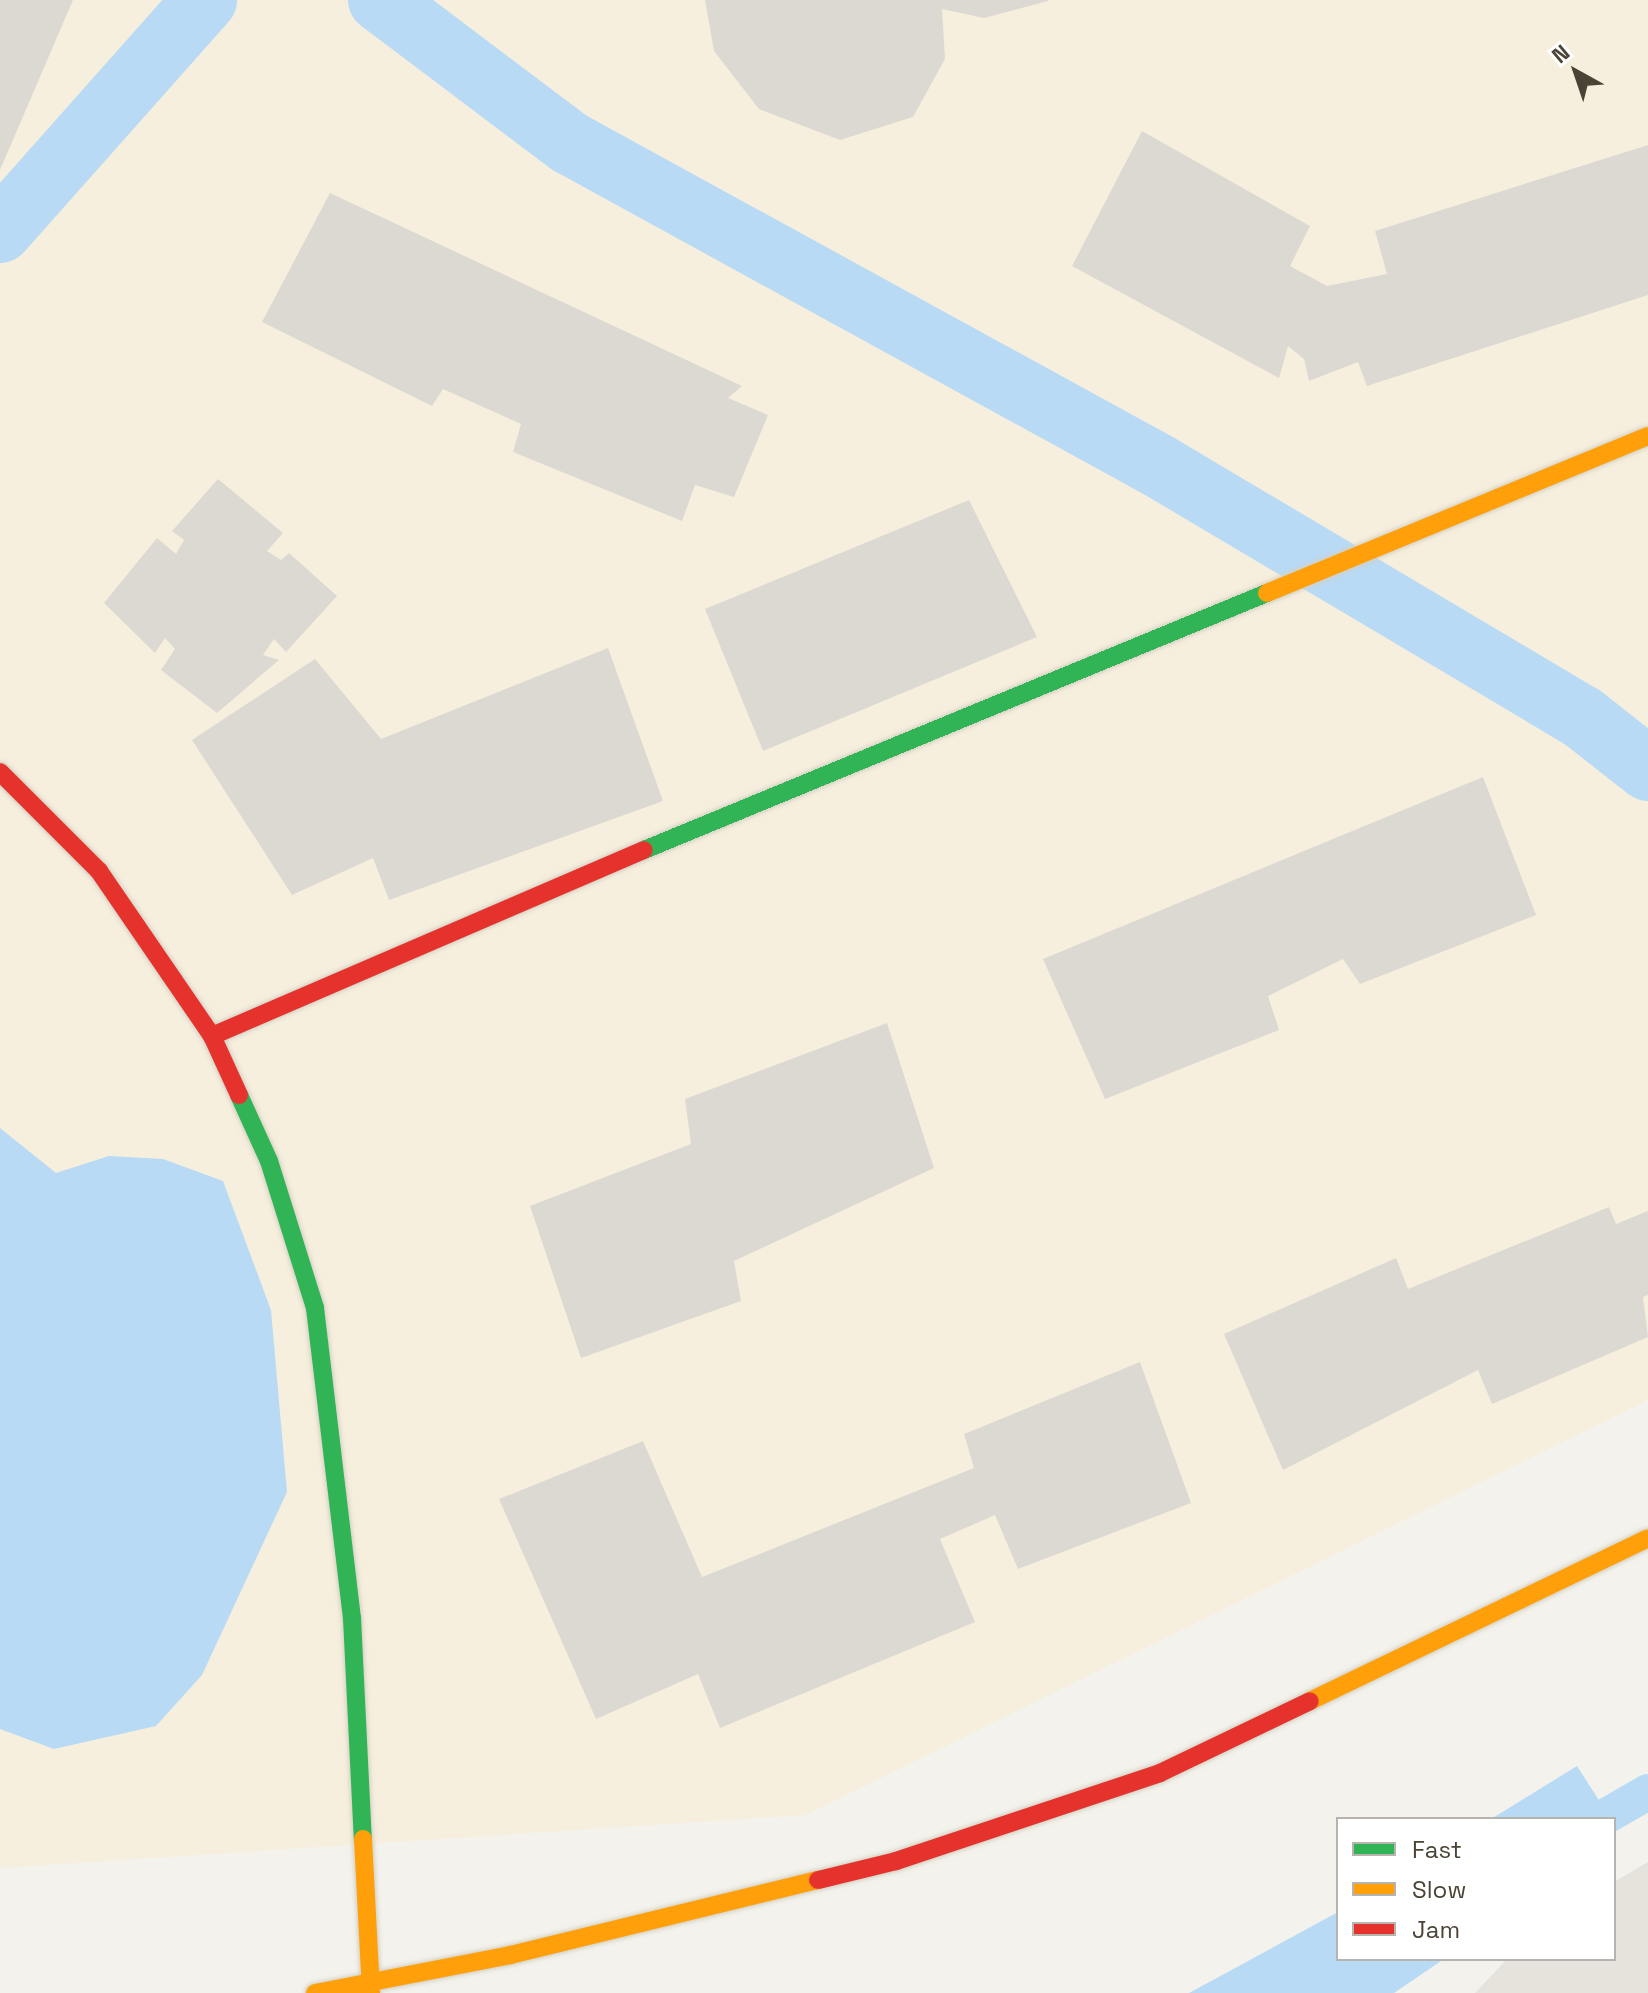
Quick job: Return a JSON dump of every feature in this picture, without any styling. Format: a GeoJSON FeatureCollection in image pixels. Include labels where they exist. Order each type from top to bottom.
{"type":"FeatureCollection","features":[{"type":"Feature","properties":{"kind":"street"},"geometry":{"type":"LineString","coordinates":[[212,1036],[523,900],[1648,436]]}},
{"type":"Feature","properties":{"kind":"street"},"geometry":{"type":"LineString","coordinates":[[0,772],[99,871],[212,1036],[269,1161],[315,1308],[352,1618],[370,1988]]}},
{"type":"Feature","properties":{"kind":"street"},"geometry":{"type":"LineString","coordinates":[[315,1993],[370,1988],[896,1861],[1160,1773],[1648,1538]]}},
{"type":"Feature","properties":{"kind":"shaded area"},"geometry":{"type":"Polygon","coordinates":[[[0,0],[1648,0],[1648,1400],[806,1815],[0,1868],[0,0]]]}},
{"type":"Feature","properties":{"kind":"shaded area"},"geometry":{"type":"Polygon","coordinates":[[[1648,1862],[1648,1993],[1475,1993],[1505,1961],[1616,1961],[1616,1881],[1648,1862]]]}},
{"type":"Feature","properties":{"kind":"water"},"geometry":{"type":"Polygon","coordinates":[[[0,1128],[56,1173],[109,1156],[163,1159],[223,1181],[271,1310],[287,1492],[202,1675],[156,1726],[54,1749],[0,1729],[0,1128]]]}},
{"type":"Feature","properties":{"kind":"water"},"geometry":{"type":"Polygon","coordinates":[[[1577,1766],[1610,1817],[1494,1817],[1577,1766]]]}},
{"type":"Feature","properties":{"kind":"water"},"geometry":{"type":"Polygon","coordinates":[[[1336,1913],[1336,1961],[1441,1961],[1394,1993],[1189,1993],[1336,1913]]]}},
{"type":"Feature","properties":{"kind":"building"},"geometry":{"type":"Polygon","coordinates":[[[0,0],[73,0],[0,170],[0,0]]]}},
{"type":"Feature","properties":{"kind":"building"},"geometry":{"type":"Polygon","coordinates":[[[705,0],[1048,1],[984,18],[942,9],[945,59],[913,117],[840,140],[759,109],[714,51],[705,0]]]}},
{"type":"Feature","properties":{"kind":"building"},"geometry":{"type":"Polygon","coordinates":[[[1142,131],[1310,226],[1290,266],[1327,286],[1387,274],[1375,231],[1648,145],[1648,295],[1367,386],[1358,362],[1309,381],[1304,359],[1288,346],[1279,378],[1072,266],[1142,131]]]}},
{"type":"Feature","properties":{"kind":"building"},"geometry":{"type":"Polygon","coordinates":[[[330,193],[742,386],[728,398],[768,415],[734,497],[695,485],[682,521],[513,452],[521,424],[443,389],[432,406],[262,322],[330,193]]]}},
{"type":"Feature","properties":{"kind":"building"},"geometry":{"type":"Polygon","coordinates":[[[218,479],[283,533],[267,551],[281,560],[289,553],[337,596],[286,652],[274,639],[263,655],[279,660],[217,713],[161,670],[175,649],[165,638],[155,653],[104,603],[157,538],[176,554],[184,540],[172,531],[218,479]]]}},
{"type":"Feature","properties":{"kind":"building"},"geometry":{"type":"Polygon","coordinates":[[[969,500],[1037,637],[763,751],[705,609],[969,500]]]}},
{"type":"Feature","properties":{"kind":"building"},"geometry":{"type":"Polygon","coordinates":[[[608,648],[663,801],[389,900],[373,858],[292,895],[192,740],[315,659],[381,739],[608,648]]]}},
{"type":"Feature","properties":{"kind":"building"},"geometry":{"type":"Polygon","coordinates":[[[1483,777],[1536,915],[1360,984],[1343,959],[1268,996],[1279,1030],[1105,1099],[1043,959],[1483,777]]]}},
{"type":"Feature","properties":{"kind":"building"},"geometry":{"type":"Polygon","coordinates":[[[887,1023],[934,1168],[734,1261],[741,1301],[581,1358],[530,1206],[691,1144],[685,1099],[887,1023]]]}},
{"type":"Feature","properties":{"kind":"building"},"geometry":{"type":"Polygon","coordinates":[[[1609,1207],[1616,1224],[1648,1211],[1648,1295],[1643,1297],[1648,1337],[1492,1404],[1478,1370],[1283,1470],[1224,1334],[1396,1258],[1408,1289],[1609,1207]]]}},
{"type":"Feature","properties":{"kind":"building"},"geometry":{"type":"Polygon","coordinates":[[[1140,1362],[1191,1503],[1018,1569],[995,1515],[940,1539],[975,1622],[720,1728],[698,1674],[596,1719],[499,1499],[643,1441],[702,1577],[974,1468],[964,1434],[1140,1362]]]}},
{"type":"Feature","properties":{"kind":"waterway"},"geometry":{"type":"LineString","coordinates":[[0,231],[205,0]]}},
{"type":"Feature","properties":{"kind":"waterway"},"geometry":{"type":"LineString","coordinates":[[380,0],[570,143],[1159,466],[1582,717],[1648,769]]}},
{"type":"Feature","properties":{"kind":"waterway"},"geometry":{"type":"LineString","coordinates":[[1604,1817],[1648,1792]]}},
{"type":"Feature","properties":{"kind":"traffic: fast"},"geometry":{"type":"LineString","coordinates":[[644,850],[1267,593]]}},
{"type":"Feature","properties":{"kind":"traffic: fast"},"geometry":{"type":"LineString","coordinates":[[239,1095],[269,1161],[315,1308],[352,1618],[363,1839]]}},
{"type":"Feature","properties":{"kind":"traffic: slow"},"geometry":{"type":"LineString","coordinates":[[1267,593],[1648,436]]}},
{"type":"Feature","properties":{"kind":"traffic: slow"},"geometry":{"type":"LineString","coordinates":[[1310,1701],[1648,1538]]}},
{"type":"Feature","properties":{"kind":"traffic: slow"},"geometry":{"type":"LineString","coordinates":[[363,1839],[371,1993]]}},
{"type":"Feature","properties":{"kind":"traffic: slow"},"geometry":{"type":"LineString","coordinates":[[315,1993],[510,1955],[818,1880]]}},
{"type":"Feature","properties":{"kind":"traffic: jam"},"geometry":{"type":"LineString","coordinates":[[0,772],[99,871],[212,1036],[239,1095]]}},
{"type":"Feature","properties":{"kind":"traffic: jam"},"geometry":{"type":"LineString","coordinates":[[212,1036],[644,850]]}},
{"type":"Feature","properties":{"kind":"traffic: jam"},"geometry":{"type":"LineString","coordinates":[[818,1880],[896,1861],[1160,1773],[1310,1701]]}}]}
